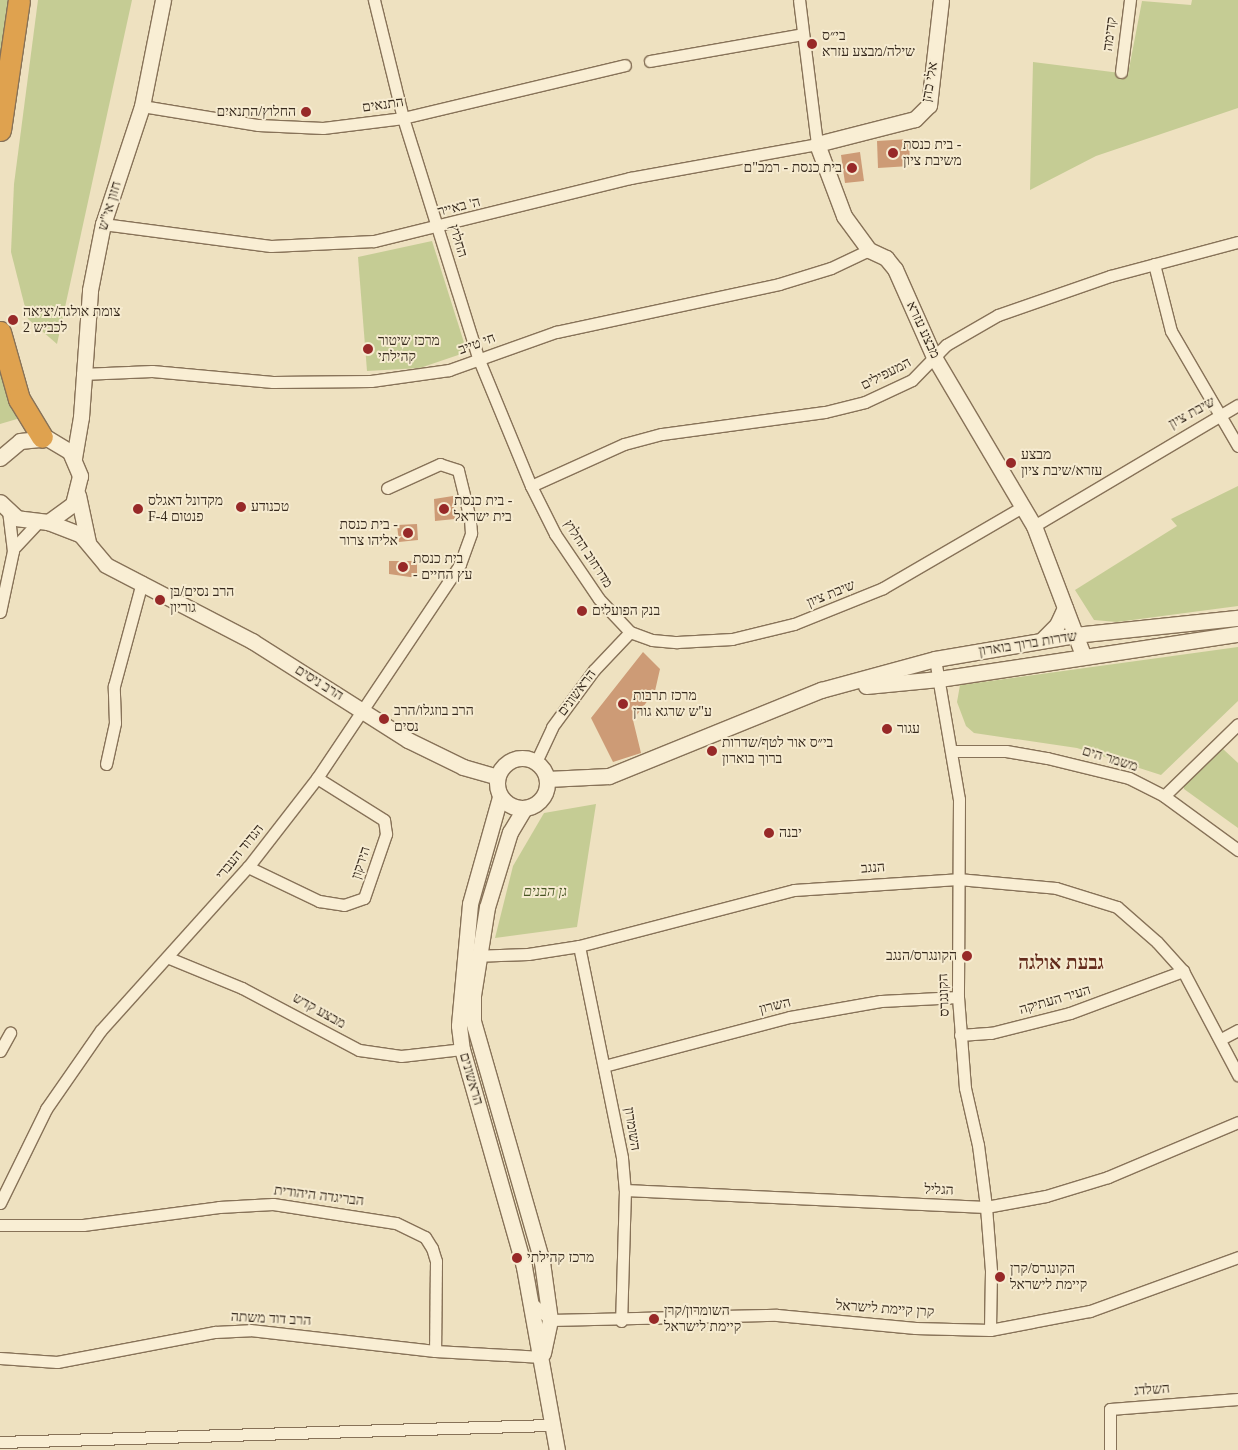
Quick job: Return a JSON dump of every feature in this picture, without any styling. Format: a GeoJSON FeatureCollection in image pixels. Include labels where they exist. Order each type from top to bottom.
{"type":"FeatureCollection","features":[{"type":"Feature","properties":{"kind":"highway"},"geometry":{"type":"LineString","coordinates":[[0,130],[19,0]]}},
{"type":"Feature","properties":{"kind":"highway"},"geometry":{"type":"LineString","coordinates":[[0,332],[19,399],[47,439]]}},
{"type":"Feature","properties":{"kind":"street","name":"חזון אי\"ש"},"geometry":{"type":"LineString","coordinates":[[74,458],[81,417],[82,374],[90,290],[103,224],[142,106],[163,0]]}},
{"type":"Feature","properties":{"kind":"street","name":"החלוץ"},"geometry":{"type":"LineString","coordinates":[[374,0],[403,118],[479,360],[531,486]]}},
{"type":"Feature","properties":{"kind":"street","name":"מבצע עזרא"},"geometry":{"type":"LineString","coordinates":[[799,0],[817,144],[844,216],[869,250],[886,258],[895,268],[934,357],[1024,506],[1034,526],[1083,655]]}},
{"type":"Feature","properties":{"kind":"street","name":"אלי כהן"},"geometry":{"type":"LineString","coordinates":[[817,144],[915,119],[929,105],[941,0]]}},
{"type":"Feature","properties":{"kind":"street","name":"קדימה"},"geometry":{"type":"LineString","coordinates":[[1121,72],[1130,0]]}},
{"type":"Feature","properties":{"kind":"street"},"geometry":{"type":"LineString","coordinates":[[650,61],[803,34]]}},
{"type":"Feature","properties":{"kind":"street","name":"התנאים"},"geometry":{"type":"LineString","coordinates":[[142,106],[258,125],[322,128],[403,118],[625,65]]}},
{"type":"Feature","properties":{"kind":"street","name":"ה' באייר"},"geometry":{"type":"LineString","coordinates":[[103,224],[271,246],[374,241],[438,227],[630,178],[817,144]]}},
{"type":"Feature","properties":{"kind":"street","name":"המעפילים"},"geometry":{"type":"LineString","coordinates":[[531,486],[624,444],[662,434],[825,412],[865,402],[912,380],[960,334],[998,315],[1154,264],[1238,242]]}},
{"type":"Feature","properties":{"kind":"street","name":"חי טייב"},"geometry":{"type":"LineString","coordinates":[[82,374],[152,371],[273,382],[371,381],[449,370],[556,332],[779,284],[831,268],[869,250]]}},
{"type":"Feature","properties":{"kind":"street"},"geometry":{"type":"LineString","coordinates":[[1154,264],[1170,331],[1238,446]]}},
{"type":"Feature","properties":{"kind":"street","name":"שיבת ציון"},"geometry":{"type":"LineString","coordinates":[[1034,526],[1219,414],[1238,405]]}},
{"type":"Feature","properties":{"kind":"street"},"geometry":{"type":"LineString","coordinates":[[0,441],[47,439],[72,432],[81,417]]}},
{"type":"Feature","properties":{"kind":"street"},"geometry":{"type":"LineString","coordinates":[[47,439],[74,458]]}},
{"type":"Feature","properties":{"kind":"street"},"geometry":{"type":"LineString","coordinates":[[0,458],[20,441]]}},
{"type":"Feature","properties":{"kind":"street","name":"הרב ניסים"},"geometry":{"type":"LineString","coordinates":[[74,458],[80,476],[78,495],[89,545]]}},
{"type":"Feature","properties":{"kind":"street","name":"הגדוד העברי"},"geometry":{"type":"LineString","coordinates":[[0,1203],[46,1109],[101,1030],[169,958],[248,867],[317,778],[460,564],[471,533],[467,503],[458,470],[451,465],[424,468],[387,488]]}},
{"type":"Feature","properties":{"kind":"street","name":"מדרחוב החלוץ"},"geometry":{"type":"LineString","coordinates":[[531,486],[576,566],[599,599],[630,632]]}},
{"type":"Feature","properties":{"kind":"street"},"geometry":{"type":"LineString","coordinates":[[13,550],[43,522],[66,512],[78,495]]}},
{"type":"Feature","properties":{"kind":"street","name":"שיבת ציון"},"geometry":{"type":"LineString","coordinates":[[630,632],[652,640],[732,639],[794,624],[883,588],[1024,506]]}},
{"type":"Feature","properties":{"kind":"street"},"geometry":{"type":"LineString","coordinates":[[0,612],[13,550],[4,507]]}},
{"type":"Feature","properties":{"kind":"street","name":"הרב ניסים"},"geometry":{"type":"LineString","coordinates":[[4,507],[43,522],[70,528],[89,545],[106,565],[142,582],[252,641],[436,755],[497,777]]}},
{"type":"Feature","properties":{"kind":"street"},"geometry":{"type":"LineString","coordinates":[[106,764],[115,723],[114,686],[142,582]]}},
{"type":"Feature","properties":{"kind":"street"},"geometry":{"type":"LineString","coordinates":[[1042,640],[1057,625],[1065,608]]}},
{"type":"Feature","properties":{"kind":"street","name":"שדרות ברוך בוארון"},"geometry":{"type":"LineString","coordinates":[[547,779],[609,776],[821,690],[935,660],[1075,635],[1238,618]]}},
{"type":"Feature","properties":{"kind":"street","name":"הראשונים"},"geometry":{"type":"LineString","coordinates":[[536,762],[557,720],[594,670],[630,632]]}},
{"type":"Feature","properties":{"kind":"street","name":"שדרות ברוך בוארון"},"geometry":{"type":"LineString","coordinates":[[821,690],[939,679],[1083,655],[1238,634]]}},
{"type":"Feature","properties":{"kind":"street","name":"הקונגרס"},"geometry":{"type":"LineString","coordinates":[[935,660],[954,751],[962,832],[958,879],[960,1035],[965,1088],[978,1145],[986,1207],[991,1271],[990,1330]]}},
{"type":"Feature","properties":{"kind":"street"},"geometry":{"type":"LineString","coordinates":[[1164,796],[1238,724]]}},
{"type":"Feature","properties":{"kind":"street","name":"משמר הים"},"geometry":{"type":"LineString","coordinates":[[954,751],[1006,752],[1047,758],[1129,778],[1164,796],[1238,850]]}},
{"type":"Feature","properties":{"kind":"street"},"geometry":{"type":"LineString","coordinates":[[523,758],[536,762],[547,779],[544,797],[524,809],[515,808],[500,797],[497,777],[510,761],[523,758]]}},
{"type":"Feature","properties":{"kind":"street","name":"הירקון"},"geometry":{"type":"LineString","coordinates":[[248,867],[319,901],[344,905],[364,898],[386,834],[384,820],[317,778]]}},
{"type":"Feature","properties":{"kind":"street","name":"שדרות ברוך בוארון"},"geometry":{"type":"LineString","coordinates":[[544,797],[581,778]]}},
{"type":"Feature","properties":{"kind":"street","name":"הראשונים"},"geometry":{"type":"LineString","coordinates":[[500,797],[470,904],[473,995],[477,1041],[542,1262],[550,1320],[542,1356]]}},
{"type":"Feature","properties":{"kind":"street","name":"הראשונים"},"geometry":{"type":"LineString","coordinates":[[524,809],[504,851],[472,956],[459,1026],[462,1049],[512,1218],[542,1356],[551,1425],[557,1450]]}},
{"type":"Feature","properties":{"kind":"street","name":"הנגב"},"geometry":{"type":"LineString","coordinates":[[472,956],[528,954],[579,946],[794,890],[958,879],[1056,888],[1117,907],[1183,971],[1222,1039],[1238,1075]]}},
{"type":"Feature","properties":{"kind":"street","name":"השומרון"},"geometry":{"type":"LineString","coordinates":[[579,946],[618,1131],[625,1190],[621,1321]]}},
{"type":"Feature","properties":{"kind":"street","name":"מבצע קדש"},"geometry":{"type":"LineString","coordinates":[[169,958],[249,992],[359,1050],[401,1056],[462,1049]]}},
{"type":"Feature","properties":{"kind":"street","name":"העיר העתיקה"},"geometry":{"type":"LineString","coordinates":[[960,1035],[991,1033],[1070,1013],[1183,971]]}},
{"type":"Feature","properties":{"kind":"street","name":"השרון"},"geometry":{"type":"LineString","coordinates":[[604,1066],[790,1017],[880,1001],[958,996]]}},
{"type":"Feature","properties":{"kind":"street"},"geometry":{"type":"LineString","coordinates":[[1222,1039],[1238,1030]]}},
{"type":"Feature","properties":{"kind":"street"},"geometry":{"type":"LineString","coordinates":[[0,1051],[10,1033]]}},
{"type":"Feature","properties":{"kind":"street","name":"הגליל"},"geometry":{"type":"LineString","coordinates":[[625,1190],[986,1207],[1046,1196],[1108,1177],[1238,1122]]}},
{"type":"Feature","properties":{"kind":"street","name":"הבריגדה היהודית"},"geometry":{"type":"LineString","coordinates":[[0,1225],[83,1225],[219,1207],[273,1204],[396,1223],[425,1237],[432,1248],[436,1261],[435,1351]]}},
{"type":"Feature","properties":{"kind":"street","name":"קרן קיימת לישראל"},"geometry":{"type":"LineString","coordinates":[[550,1320],[621,1321],[777,1315],[915,1328],[990,1330],[1090,1311],[1238,1257]]}},
{"type":"Feature","properties":{"kind":"street"},"geometry":{"type":"LineString","coordinates":[[529,1298],[550,1320]]}},
{"type":"Feature","properties":{"kind":"street","name":"הרב דוד משתה"},"geometry":{"type":"LineString","coordinates":[[0,1358],[57,1362],[215,1332],[250,1330],[435,1351],[542,1356]]}},
{"type":"Feature","properties":{"kind":"street","name":"השלדג"},"geometry":{"type":"LineString","coordinates":[[1110,1450],[1110,1409],[1238,1399]]}},
{"type":"Feature","properties":{"kind":"street"},"geometry":{"type":"LineString","coordinates":[[0,1442],[135,1445],[551,1425]]}},
{"type":"Feature","properties":{"kind":"green space"},"geometry":{"type":"Polygon","coordinates":[[[0,0],[10,0],[0,77],[0,0]]]}},
{"type":"Feature","properties":{"kind":"green space"},"geometry":{"type":"Polygon","coordinates":[[[38,0],[132,0],[57,344],[28,319],[11,252],[14,184],[38,0]]]}},
{"type":"Feature","properties":{"kind":"green space"},"geometry":{"type":"Polygon","coordinates":[[[1192,0],[1238,0],[1238,108],[1096,156],[1030,190],[1033,62],[1128,74],[1142,1],[1191,5],[1192,0]]]}},
{"type":"Feature","properties":{"kind":"green space"},"geometry":{"type":"Polygon","coordinates":[[[432,241],[467,352],[420,368],[367,371],[358,257],[432,241]]]}},
{"type":"Feature","properties":{"kind":"green space"},"geometry":{"type":"Polygon","coordinates":[[[0,358],[17,419],[0,424],[0,358]]]}},
{"type":"Feature","properties":{"kind":"green space"},"geometry":{"type":"Polygon","coordinates":[[[1238,486],[1238,606],[1117,622],[1094,620],[1075,590],[1177,526],[1171,519],[1238,486]]]}},
{"type":"Feature","properties":{"kind":"green space"},"geometry":{"type":"Polygon","coordinates":[[[1238,647],[1238,701],[1161,775],[1077,748],[974,733],[966,726],[957,702],[960,685],[1238,647]]]}},
{"type":"Feature","properties":{"kind":"green space"},"geometry":{"type":"Polygon","coordinates":[[[1222,748],[1238,763],[1238,828],[1184,789],[1184,784],[1222,748]]]}},
{"type":"Feature","properties":{"kind":"green space","name":"גן הבנים"},"geometry":{"type":"Polygon","coordinates":[[[596,804],[577,927],[495,938],[513,866],[544,813],[596,804]]]}},
{"type":"Feature","properties":{"kind":"building","name":"בית כנסת - משיבת ציון"},"geometry":{"type":"Polygon","coordinates":[[[909,139],[910,166],[878,168],[877,141],[909,139]]]}},
{"type":"Feature","properties":{"kind":"building","name":"בית כנסת - רמב\"ם"},"geometry":{"type":"Polygon","coordinates":[[[860,152],[864,181],[845,183],[841,155],[860,152]]]}},
{"type":"Feature","properties":{"kind":"building","name":"בית כנסת - בית ישראל"},"geometry":{"type":"Polygon","coordinates":[[[453,496],[455,519],[435,521],[434,499],[453,496]]]}},
{"type":"Feature","properties":{"kind":"building","name":"בית כנסת - אליהו צרור"},"geometry":{"type":"Polygon","coordinates":[[[417,524],[418,540],[399,542],[397,525],[417,524]]]}},
{"type":"Feature","properties":{"kind":"building","name":"בית כנסת - עץ החיים"},"geometry":{"type":"Polygon","coordinates":[[[389,561],[417,561],[417,578],[389,574],[389,561]]]}},
{"type":"Feature","properties":{"kind":"building","name":"מרכז תרבות ע\"ש שרגא גורן"},"geometry":{"type":"Polygon","coordinates":[[[643,652],[660,669],[655,691],[633,720],[641,753],[613,762],[591,718],[643,652]]]}},
{"type":"Feature","properties":{"kind":"place","name":"בי״ס שילה/מבצע עזרא"},"geometry":{"type":"Point","coordinates":[812,44]}},
{"type":"Feature","properties":{"kind":"place","name":"החלוץ/התנאים"},"geometry":{"type":"Point","coordinates":[306,112]}},
{"type":"Feature","properties":{"kind":"place","name":"בית כנסת - משיבת ציון"},"geometry":{"type":"Point","coordinates":[893,153]}},
{"type":"Feature","properties":{"kind":"place","name":"בית כנסת - רמב\"ם"},"geometry":{"type":"Point","coordinates":[852,168]}},
{"type":"Feature","properties":{"kind":"place","name":"צומת אולגה/יציאה לכביש 2"},"geometry":{"type":"Point","coordinates":[13,320]}},
{"type":"Feature","properties":{"kind":"place","name":"מרכז שיטור קהילתי"},"geometry":{"type":"Point","coordinates":[368,349]}},
{"type":"Feature","properties":{"kind":"place","name":"מבצע עזרא/שיבת ציון"},"geometry":{"type":"Point","coordinates":[1011,463]}},
{"type":"Feature","properties":{"kind":"place","name":"טכנודע"},"geometry":{"type":"Point","coordinates":[241,507]}},
{"type":"Feature","properties":{"kind":"place","name":"מקדונל דאגלס F-4 פנטום"},"geometry":{"type":"Point","coordinates":[138,509]}},
{"type":"Feature","properties":{"kind":"place","name":"בית כנסת - בית ישראל"},"geometry":{"type":"Point","coordinates":[444,509]}},
{"type":"Feature","properties":{"kind":"place","name":"בית כנסת - אליהו צרור"},"geometry":{"type":"Point","coordinates":[408,533]}},
{"type":"Feature","properties":{"kind":"place","name":"בית כנסת - עץ החיים"},"geometry":{"type":"Point","coordinates":[403,567]}},
{"type":"Feature","properties":{"kind":"place","name":"הרב נסים/בן גוריון"},"geometry":{"type":"Point","coordinates":[160,600]}},
{"type":"Feature","properties":{"kind":"place","name":"בנק הפועלים"},"geometry":{"type":"Point","coordinates":[582,611]}},
{"type":"Feature","properties":{"kind":"place","name":"מרכז תרבות ע\"ש שרגא גורן"},"geometry":{"type":"Point","coordinates":[623,704]}},
{"type":"Feature","properties":{"kind":"place","name":"הרב בוזגלו/הרב נסים"},"geometry":{"type":"Point","coordinates":[384,719]}},
{"type":"Feature","properties":{"kind":"place","name":"עגור"},"geometry":{"type":"Point","coordinates":[887,729]}},
{"type":"Feature","properties":{"kind":"place","name":"בי״ס אור לטף/שדרות ברוך בוארון"},"geometry":{"type":"Point","coordinates":[712,751]}},
{"type":"Feature","properties":{"kind":"place","name":"יבנה"},"geometry":{"type":"Point","coordinates":[769,833]}},
{"type":"Feature","properties":{"kind":"place","name":"הקונגרס/הנגב"},"geometry":{"type":"Point","coordinates":[967,956]}},
{"type":"Feature","properties":{"kind":"place","name":"מרכז קהילתי"},"geometry":{"type":"Point","coordinates":[517,1258]}},
{"type":"Feature","properties":{"kind":"place","name":"הקונגרס/קרן קיימת לישראל"},"geometry":{"type":"Point","coordinates":[1000,1277]}},
{"type":"Feature","properties":{"kind":"place","name":"השומרון/קרן קיימת לישראל"},"geometry":{"type":"Point","coordinates":[654,1319]}},
{"type":"Feature","properties":{"kind":"district","name":"גבעת אולגה"},"geometry":{"type":"Point","coordinates":[1061,963]}}]}
